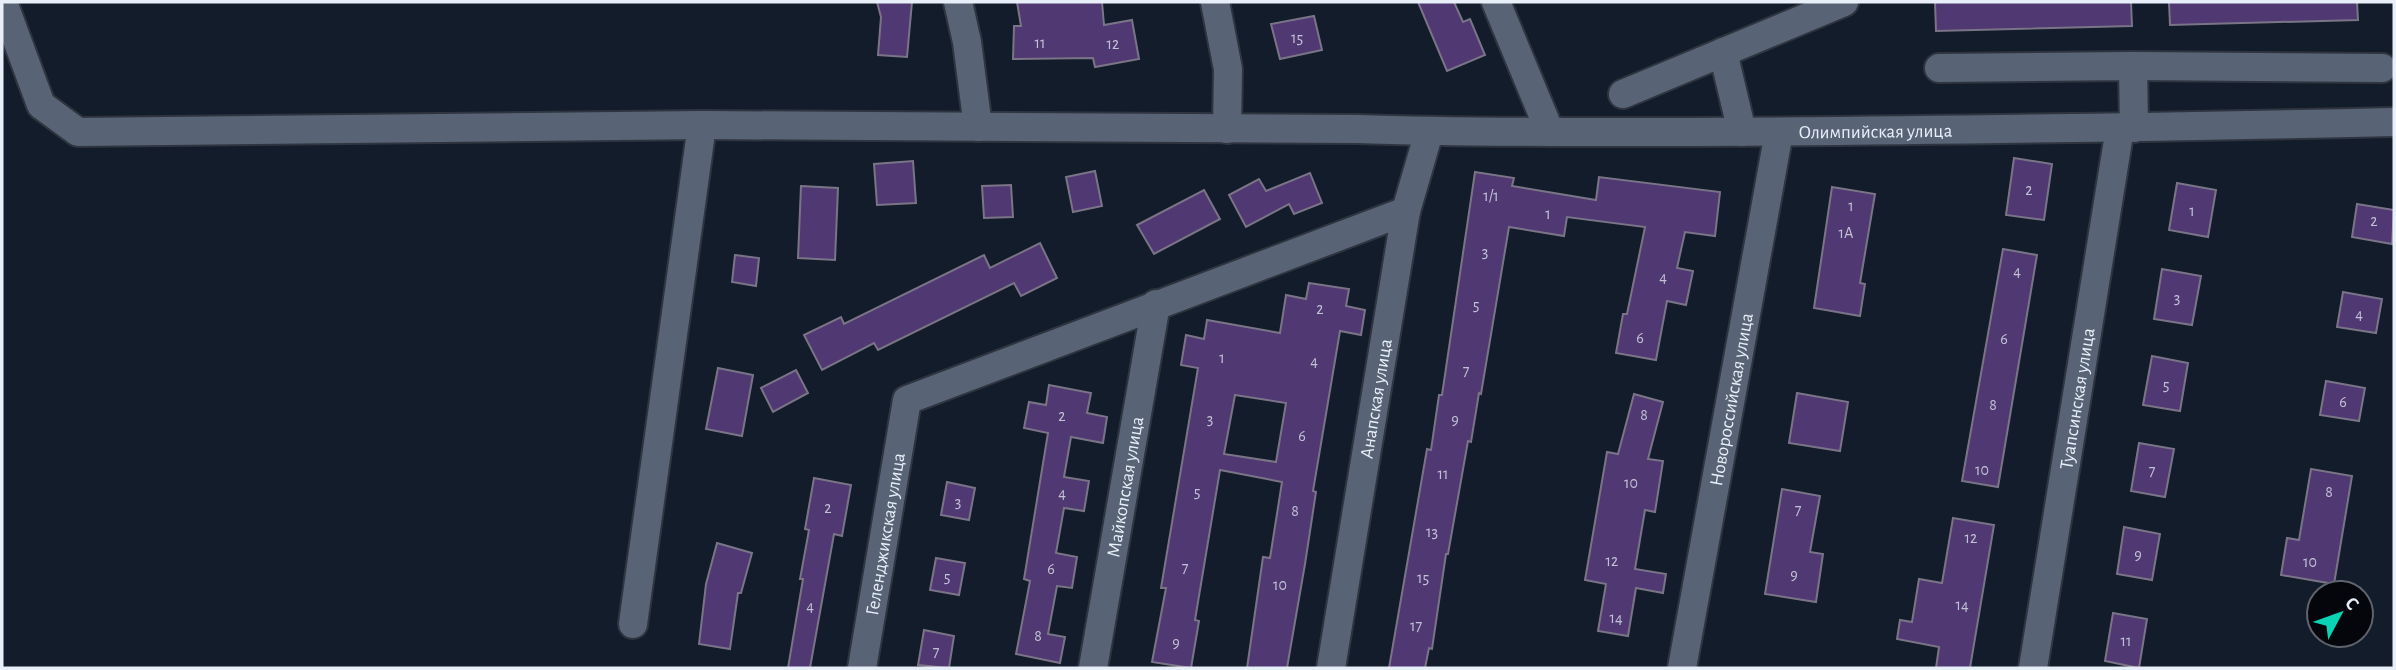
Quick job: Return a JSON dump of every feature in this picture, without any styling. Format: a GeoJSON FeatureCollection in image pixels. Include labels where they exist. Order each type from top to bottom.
{"type":"FeatureCollection","features":[{"type":"Feature","properties":{"kind":"street","name":"Олимпийская улица"},"geometry":{"type":"LineString","coordinates":[[3,2],[41,105],[78,132],[702,125],[1357,129],[1429,132],[1779,132],[2394,122]]}},
{"type":"Feature","properties":{"kind":"street"},"geometry":{"type":"LineString","coordinates":[[958,2],[967,42],[978,127]]}},
{"type":"Feature","properties":{"kind":"street"},"geometry":{"type":"LineString","coordinates":[[1215,2],[1228,69],[1227,129]]}},
{"type":"Feature","properties":{"kind":"street"},"geometry":{"type":"LineString","coordinates":[[1496,2],[1550,132]]}},
{"type":"Feature","properties":{"kind":"street"},"geometry":{"type":"LineString","coordinates":[[1623,94],[1844,2]]}},
{"type":"Feature","properties":{"kind":"street"},"geometry":{"type":"LineString","coordinates":[[1723,52],[1742,132]]}},
{"type":"Feature","properties":{"kind":"street","name":"Туапсинская улица"},"geometry":{"type":"LineString","coordinates":[[2033,668],[2127,128],[2133,66]]}},
{"type":"Feature","properties":{"kind":"street"},"geometry":{"type":"LineString","coordinates":[[1939,68],[2382,68]]}},
{"type":"Feature","properties":{"kind":"street"},"geometry":{"type":"LineString","coordinates":[[633,624],[702,125]]}},
{"type":"Feature","properties":{"kind":"street","name":"Анапская улица"},"geometry":{"type":"LineString","coordinates":[[1331,668],[1406,211],[1429,132]]}},
{"type":"Feature","properties":{"kind":"street","name":"Новороссийская улица"},"geometry":{"type":"LineString","coordinates":[[1682,668],[1779,132]]}},
{"type":"Feature","properties":{"kind":"street"},"geometry":{"type":"LineString","coordinates":[[1156,304],[1406,211]]}},
{"type":"Feature","properties":{"kind":"street","name":"Геленджикская улица"},"geometry":{"type":"LineString","coordinates":[[862,668],[907,400],[1156,304]]}},
{"type":"Feature","properties":{"kind":"street","name":"Майкопская улица"},"geometry":{"type":"LineString","coordinates":[[1093,668],[1156,304]]}},
{"type":"Feature","properties":{"kind":"building"},"geometry":{"type":"Polygon","coordinates":[[[877,2],[912,2],[907,57],[878,55],[881,17],[877,2]]]}},
{"type":"Feature","properties":{"kind":"building"},"geometry":{"type":"Polygon","coordinates":[[[1017,2],[1102,2],[1104,25],[1132,20],[1139,59],[1095,67],[1093,58],[1013,59],[1014,26],[1021,26],[1017,2]]]}},
{"type":"Feature","properties":{"kind":"building"},"geometry":{"type":"Polygon","coordinates":[[[1418,2],[1454,2],[1463,22],[1470,19],[1485,55],[1447,71],[1418,2]]]}},
{"type":"Feature","properties":{"kind":"building"},"geometry":{"type":"Polygon","coordinates":[[[1935,2],[2131,2],[2132,26],[1936,31],[1935,2]]]}},
{"type":"Feature","properties":{"kind":"building"},"geometry":{"type":"Polygon","coordinates":[[[2169,2],[2357,2],[2358,20],[2170,25],[2169,2]]]}},
{"type":"Feature","properties":{"kind":"building"},"geometry":{"type":"Polygon","coordinates":[[[1314,16],[1322,50],[1280,59],[1271,24],[1314,16]]]}},
{"type":"Feature","properties":{"kind":"building"},"geometry":{"type":"Polygon","coordinates":[[[2014,158],[2052,164],[2044,220],[2006,215],[2014,158]]]}},
{"type":"Feature","properties":{"kind":"building"},"geometry":{"type":"Polygon","coordinates":[[[913,161],[916,203],[877,205],[874,164],[913,161]]]}},
{"type":"Feature","properties":{"kind":"building"},"geometry":{"type":"Polygon","coordinates":[[[1095,171],[1102,206],[1073,212],[1066,177],[1095,171]]]}},
{"type":"Feature","properties":{"kind":"building"},"geometry":{"type":"Polygon","coordinates":[[[1475,172],[1514,178],[1512,186],[1596,200],[1599,177],[1720,192],[1715,236],[1685,232],[1677,268],[1693,271],[1686,305],[1667,301],[1656,360],[1616,353],[1645,227],[1567,217],[1564,236],[1509,227],[1481,394],[1479,393],[1471,442],[1468,441],[1446,554],[1432,649],[1429,648],[1425,668],[1389,668],[1427,449],[1431,450],[1439,395],[1442,395],[1475,172]]]}},
{"type":"Feature","properties":{"kind":"building"},"geometry":{"type":"Polygon","coordinates":[[[1310,173],[1322,203],[1294,214],[1289,204],[1246,227],[1229,195],[1259,179],[1266,191],[1310,173]]]}},
{"type":"Feature","properties":{"kind":"building"},"geometry":{"type":"Polygon","coordinates":[[[2177,183],[2216,190],[2208,237],[2169,230],[2177,183]]]}},
{"type":"Feature","properties":{"kind":"building"},"geometry":{"type":"Polygon","coordinates":[[[1011,185],[1013,217],[984,218],[982,186],[1011,185]]]}},
{"type":"Feature","properties":{"kind":"building"},"geometry":{"type":"Polygon","coordinates":[[[801,186],[838,188],[835,260],[798,258],[801,186]]]}},
{"type":"Feature","properties":{"kind":"building"},"geometry":{"type":"Polygon","coordinates":[[[1832,187],[1875,194],[1860,283],[1865,284],[1860,316],[1814,308],[1832,187]]]}},
{"type":"Feature","properties":{"kind":"building"},"geometry":{"type":"Polygon","coordinates":[[[1204,190],[1220,219],[1154,254],[1137,225],[1204,190]]]}},
{"type":"Feature","properties":{"kind":"building"},"geometry":{"type":"Polygon","coordinates":[[[2357,204],[2394,210],[2392,244],[2352,237],[2357,204]]]}},
{"type":"Feature","properties":{"kind":"building"},"geometry":{"type":"Polygon","coordinates":[[[1040,243],[1057,278],[1021,296],[1014,283],[878,350],[874,343],[822,370],[804,335],[841,317],[844,324],[984,255],[990,268],[1040,243]]]}},
{"type":"Feature","properties":{"kind":"building"},"geometry":{"type":"Polygon","coordinates":[[[2003,249],[2037,255],[1998,487],[1962,481],[2003,249]]]}},
{"type":"Feature","properties":{"kind":"building"},"geometry":{"type":"Polygon","coordinates":[[[735,255],[759,258],[756,286],[732,282],[735,255]]]}},
{"type":"Feature","properties":{"kind":"building"},"geometry":{"type":"Polygon","coordinates":[[[2162,269],[2201,276],[2192,325],[2154,319],[2162,269]]]}},
{"type":"Feature","properties":{"kind":"building"},"geometry":{"type":"Polygon","coordinates":[[[1309,283],[1349,289],[1346,306],[1365,310],[1361,335],[1340,331],[1287,668],[1247,668],[1263,557],[1270,558],[1282,482],[1220,470],[1195,620],[1199,621],[1191,668],[1152,662],[1166,588],[1161,588],[1198,368],[1181,365],[1186,335],[1204,339],[1207,320],[1280,333],[1286,295],[1306,299],[1309,283]],[[1235,395],[1224,454],[1276,462],[1286,403],[1235,395]]]}},
{"type":"Feature","properties":{"kind":"building"},"geometry":{"type":"Polygon","coordinates":[[[2343,292],[2382,299],[2376,333],[2337,327],[2343,292]]]}},
{"type":"Feature","properties":{"kind":"building"},"geometry":{"type":"Polygon","coordinates":[[[2152,356],[2188,363],[2180,411],[2143,405],[2152,356]]]}},
{"type":"Feature","properties":{"kind":"building"},"geometry":{"type":"Polygon","coordinates":[[[718,368],[753,375],[742,436],[706,429],[718,368]]]}},
{"type":"Feature","properties":{"kind":"building"},"geometry":{"type":"Polygon","coordinates":[[[796,370],[808,393],[773,412],[761,388],[796,370]]]}},
{"type":"Feature","properties":{"kind":"building"},"geometry":{"type":"Polygon","coordinates":[[[2326,381],[2365,388],[2359,421],[2320,415],[2326,381]]]}},
{"type":"Feature","properties":{"kind":"building"},"geometry":{"type":"Polygon","coordinates":[[[1049,385],[1091,393],[1087,413],[1107,417],[1103,443],[1071,437],[1064,477],[1089,481],[1084,511],[1064,508],[1056,553],[1077,557],[1072,588],[1057,586],[1048,634],[1065,637],[1060,663],[1016,654],[1030,581],[1024,579],[1048,433],[1024,428],[1029,402],[1046,405],[1049,385]]]}},
{"type":"Feature","properties":{"kind":"building"},"geometry":{"type":"Polygon","coordinates":[[[1797,393],[1848,402],[1840,451],[1789,443],[1797,393]]]}},
{"type":"Feature","properties":{"kind":"building"},"geometry":{"type":"Polygon","coordinates":[[[1634,394],[1663,402],[1648,459],[1663,461],[1655,512],[1645,510],[1635,569],[1666,574],[1663,593],[1636,588],[1628,636],[1598,631],[1606,584],[1585,580],[1607,452],[1618,454],[1634,394]]]}},
{"type":"Feature","properties":{"kind":"building"},"geometry":{"type":"Polygon","coordinates":[[[2139,443],[2174,449],[2165,497],[2131,491],[2139,443]]]}},
{"type":"Feature","properties":{"kind":"building"},"geometry":{"type":"Polygon","coordinates":[[[2311,469],[2352,476],[2335,579],[2305,579],[2281,575],[2287,538],[2299,540],[2311,469]]]}},
{"type":"Feature","properties":{"kind":"building"},"geometry":{"type":"Polygon","coordinates":[[[814,478],[851,485],[842,536],[834,534],[810,668],[788,668],[803,579],[800,579],[809,530],[805,529],[814,478]]]}},
{"type":"Feature","properties":{"kind":"building"},"geometry":{"type":"Polygon","coordinates":[[[947,482],[975,488],[969,520],[941,515],[947,482]]]}},
{"type":"Feature","properties":{"kind":"building"},"geometry":{"type":"Polygon","coordinates":[[[1782,489],[1820,496],[1810,552],[1823,554],[1816,602],[1765,594],[1782,489]]]}},
{"type":"Feature","properties":{"kind":"building"},"geometry":{"type":"Polygon","coordinates":[[[1953,518],[1994,525],[1970,668],[1936,668],[1939,647],[1897,639],[1900,620],[1912,622],[1919,579],[1942,583],[1953,518]]]}},
{"type":"Feature","properties":{"kind":"building"},"geometry":{"type":"Polygon","coordinates":[[[2124,527],[2160,534],[2152,580],[2117,574],[2124,527]]]}},
{"type":"Feature","properties":{"kind":"building"},"geometry":{"type":"Polygon","coordinates":[[[717,543],[752,553],[741,593],[738,593],[730,649],[699,644],[706,584],[717,543]]]}},
{"type":"Feature","properties":{"kind":"building"},"geometry":{"type":"Polygon","coordinates":[[[936,558],[965,563],[959,595],[930,590],[936,558]]]}},
{"type":"Feature","properties":{"kind":"building"},"geometry":{"type":"Polygon","coordinates":[[[2113,613],[2147,619],[2139,668],[2105,661],[2113,613]]]}},
{"type":"Feature","properties":{"kind":"building"},"geometry":{"type":"Polygon","coordinates":[[[924,630],[954,636],[949,668],[918,665],[924,630]]]}}]}
